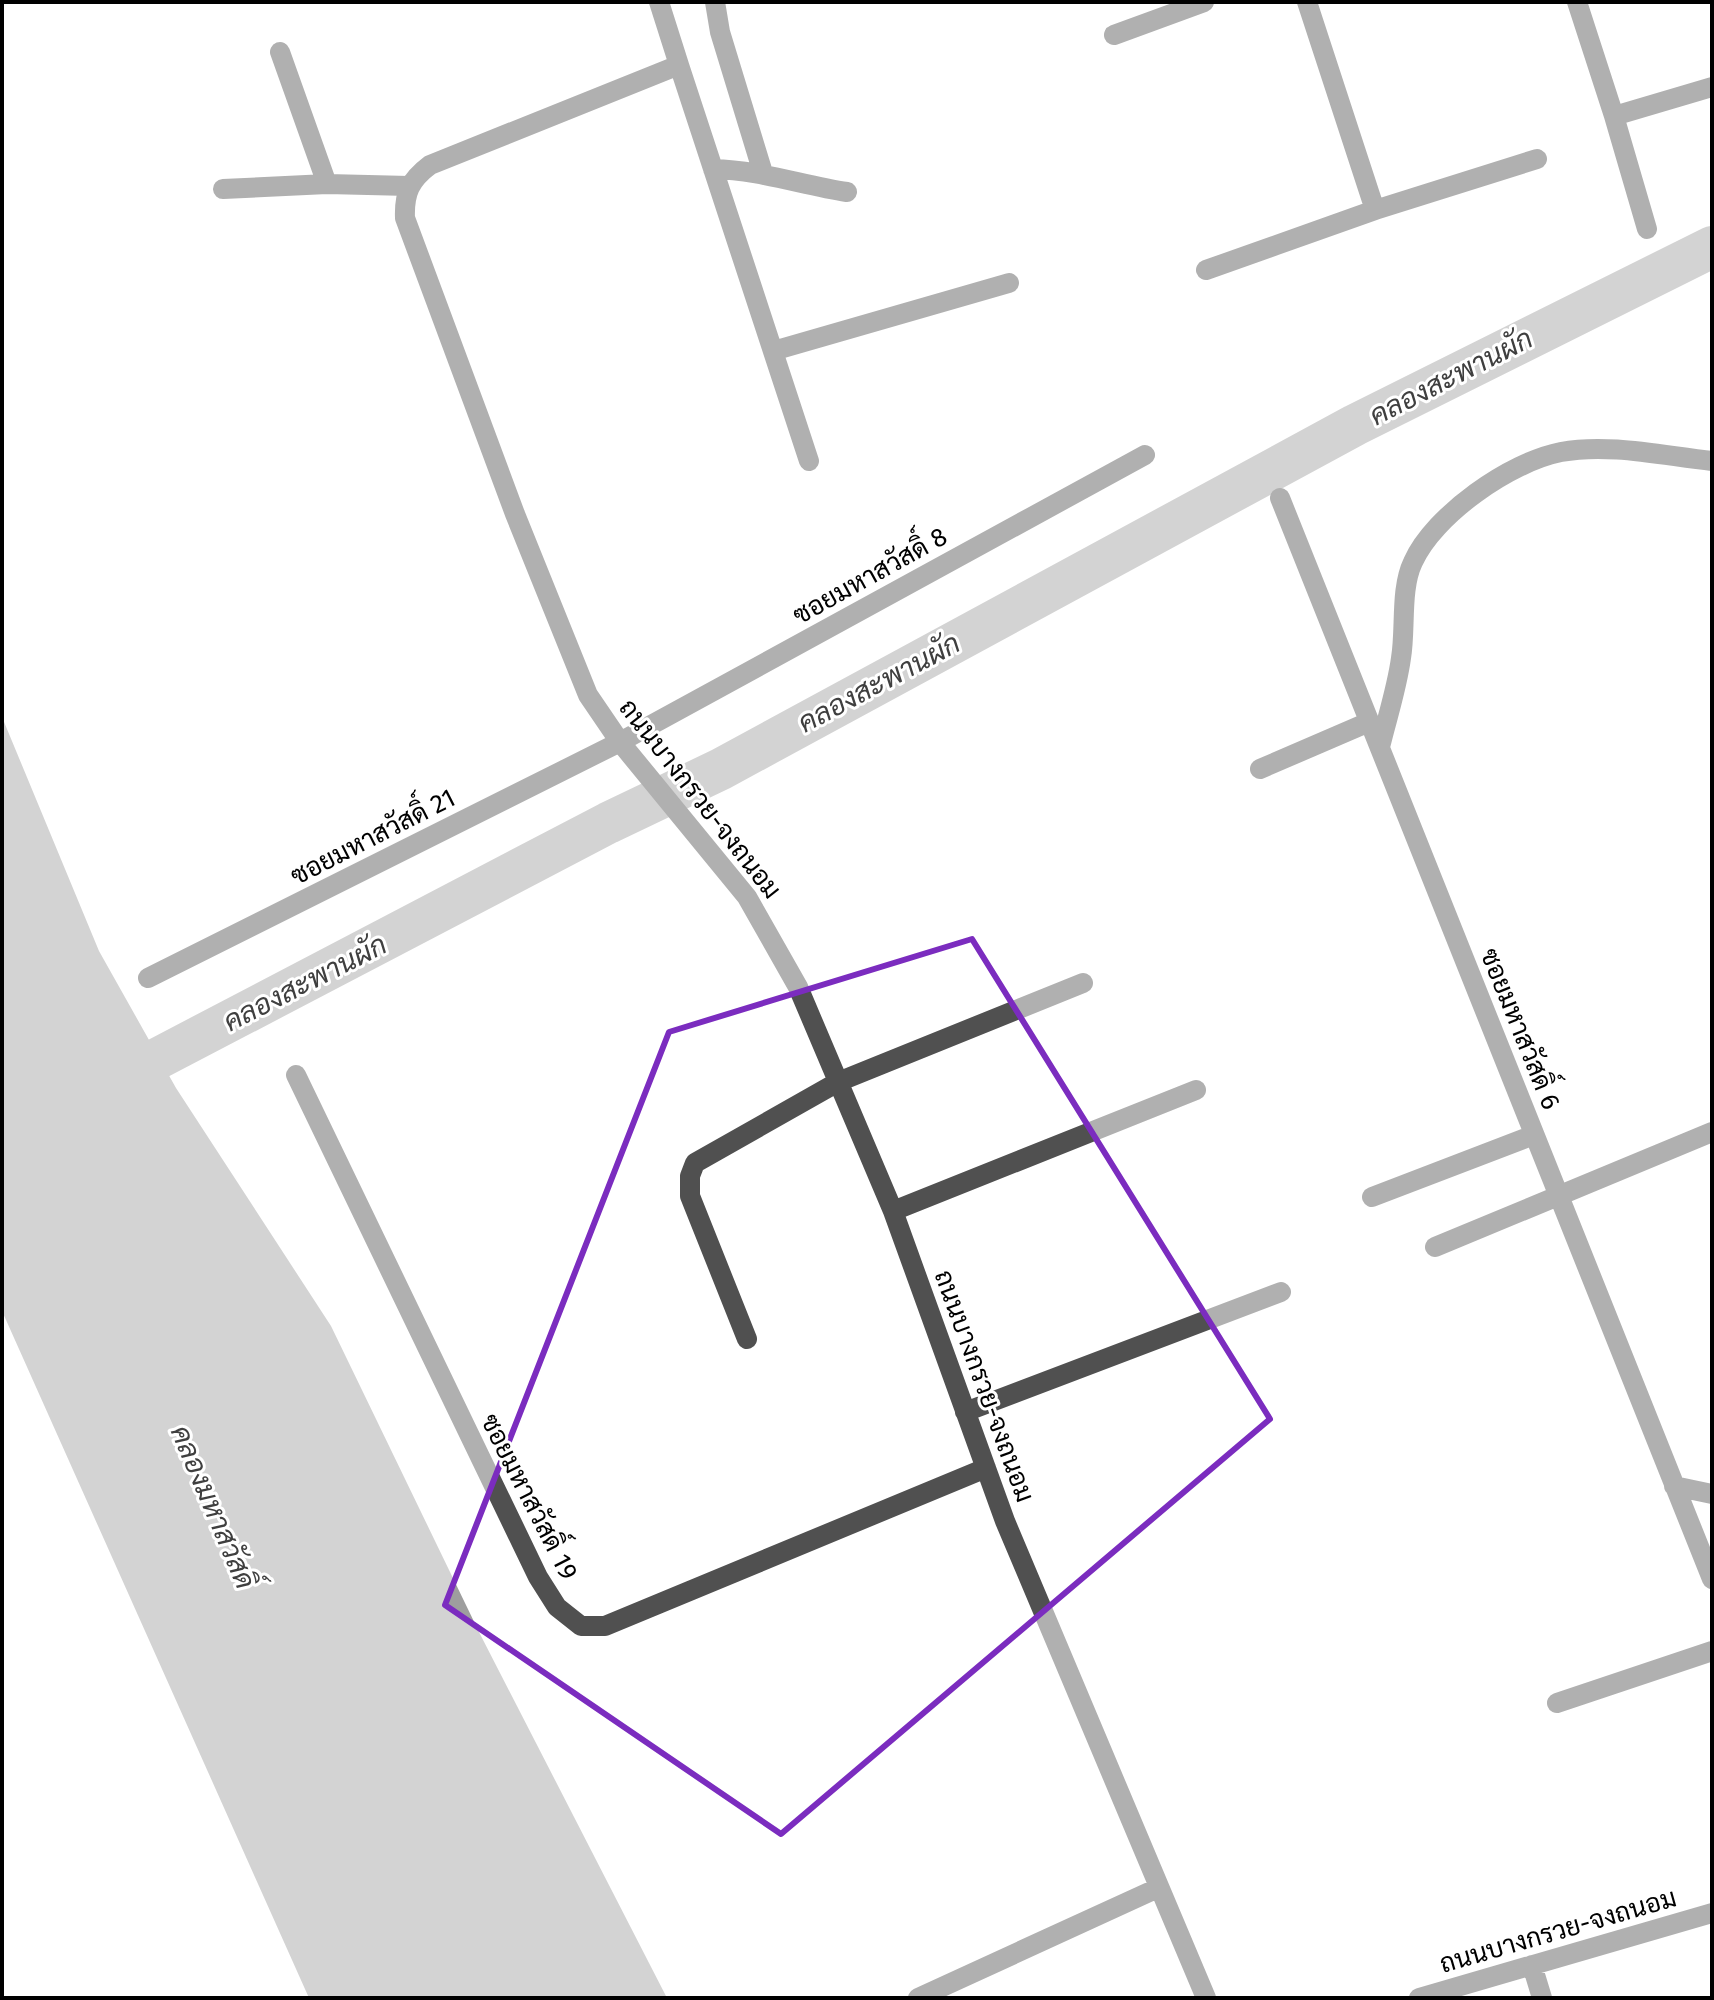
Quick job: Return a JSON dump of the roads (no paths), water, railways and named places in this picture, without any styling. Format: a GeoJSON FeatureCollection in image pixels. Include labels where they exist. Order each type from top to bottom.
{"type":"FeatureCollection","features":[{"type":"Feature","properties":{"kind":"street"},"geometry":{"type":"LineString","coordinates":[[659,2],[809,461]]}},
{"type":"Feature","properties":{"kind":"street"},"geometry":{"type":"LineString","coordinates":[[715,2],[720,32],[763,173]]}},
{"type":"Feature","properties":{"kind":"street"},"geometry":{"type":"LineString","coordinates":[[1114,35],[1204,2]]}},
{"type":"Feature","properties":{"kind":"street"},"geometry":{"type":"LineString","coordinates":[[1307,2],[1375,210]]}},
{"type":"Feature","properties":{"kind":"street"},"geometry":{"type":"LineString","coordinates":[[1577,2],[1647,229]]}},
{"type":"Feature","properties":{"kind":"street"},"geometry":{"type":"LineString","coordinates":[[280,52],[327,184]]}},
{"type":"Feature","properties":{"kind":"street"},"geometry":{"type":"LineString","coordinates":[[223,189],[327,184],[409,186],[430,165],[679,65]]}},
{"type":"Feature","properties":{"kind":"street"},"geometry":{"type":"LineString","coordinates":[[1614,116],[1712,87]]}},
{"type":"Feature","properties":{"kind":"street"},"geometry":{"type":"LineString","coordinates":[[1206,270],[1375,210],[1537,159]]}},
{"type":"Feature","properties":{"kind":"street"},"geometry":{"type":"LineString","coordinates":[[713,169],[763,173],[799,184],[847,192]]}},
{"type":"Feature","properties":{"kind":"street","name":"ถนนบางกรวย-จงถนอม"},"geometry":{"type":"LineString","coordinates":[[409,186],[404,199],[405,218],[515,514],[588,695],[620,742],[722,864],[763,924],[798,987],[893,1211],[986,1468],[1206,1998]]}},
{"type":"Feature","properties":{"kind":"street"},"geometry":{"type":"LineString","coordinates":[[773,351],[1009,283]]}},
{"type":"Feature","properties":{"kind":"street"},"geometry":{"type":"LineString","coordinates":[[1380,747],[1401,660],[1411,564],[1427,538],[1455,508],[1508,474],[1559,453],[1601,450],[1712,461]]}},
{"type":"Feature","properties":{"kind":"street","name":"ซอยมหาสวัสดิ์ 8"},"geometry":{"type":"LineString","coordinates":[[620,742],[1145,455]]}},
{"type":"Feature","properties":{"kind":"street","name":"ซอยมหาสวัสดิ์ 6"},"geometry":{"type":"LineString","coordinates":[[1280,498],[1712,1579]]}},
{"type":"Feature","properties":{"kind":"street"},"geometry":{"type":"LineString","coordinates":[[1260,769],[1369,722]]}},
{"type":"Feature","properties":{"kind":"street","name":"ซอยมหาสวัสดิ์ 21"},"geometry":{"type":"LineString","coordinates":[[148,978],[620,742]]}},
{"type":"Feature","properties":{"kind":"street"},"geometry":{"type":"LineString","coordinates":[[747,1339],[690,1196],[690,1176],[695,1163],[709,1152],[838,1082],[1083,983]]}},
{"type":"Feature","properties":{"kind":"street","name":"ซอยมหาสวัสดิ์ 19"},"geometry":{"type":"LineString","coordinates":[[296,1075],[538,1577],[557,1607],[581,1626],[605,1626],[671,1602],[986,1468]]}},
{"type":"Feature","properties":{"kind":"street"},"geometry":{"type":"LineString","coordinates":[[893,1211],[1196,1090]]}},
{"type":"Feature","properties":{"kind":"street"},"geometry":{"type":"LineString","coordinates":[[1435,1247],[1712,1132]]}},
{"type":"Feature","properties":{"kind":"street"},"geometry":{"type":"LineString","coordinates":[[1372,1197],[1534,1135]]}},
{"type":"Feature","properties":{"kind":"street"},"geometry":{"type":"LineString","coordinates":[[965,1412],[1281,1292]]}},
{"type":"Feature","properties":{"kind":"street"},"geometry":{"type":"LineString","coordinates":[[1674,1486],[1712,1494]]}},
{"type":"Feature","properties":{"kind":"street"},"geometry":{"type":"LineString","coordinates":[[1557,1703],[1712,1651]]}},
{"type":"Feature","properties":{"kind":"street"},"geometry":{"type":"LineString","coordinates":[[918,1998],[1158,1888]]}},
{"type":"Feature","properties":{"kind":"street","name":"ถนนบางกรวย-จงถนอม"},"geometry":{"type":"LineString","coordinates":[[1419,1998],[1712,1913]]}},
{"type":"Feature","properties":{"kind":"street"},"geometry":{"type":"LineString","coordinates":[[1532,1965],[1542,1998]]}},
{"type":"Feature","properties":{"kind":"water","name":"คลองมหาสวัสดิ์"},"geometry":{"type":"Polygon","coordinates":[[[2,717],[99,951],[176,1088],[331,1326],[480,1634],[667,1998],[309,1998],[2,1311],[2,717]]]}},
{"type":"Feature","properties":{"kind":"waterway","name":"คลองสะพานผัก"},"geometry":{"type":"LineString","coordinates":[[111,1083],[608,823],[721,769],[1355,425],[1712,247]]}}]}
